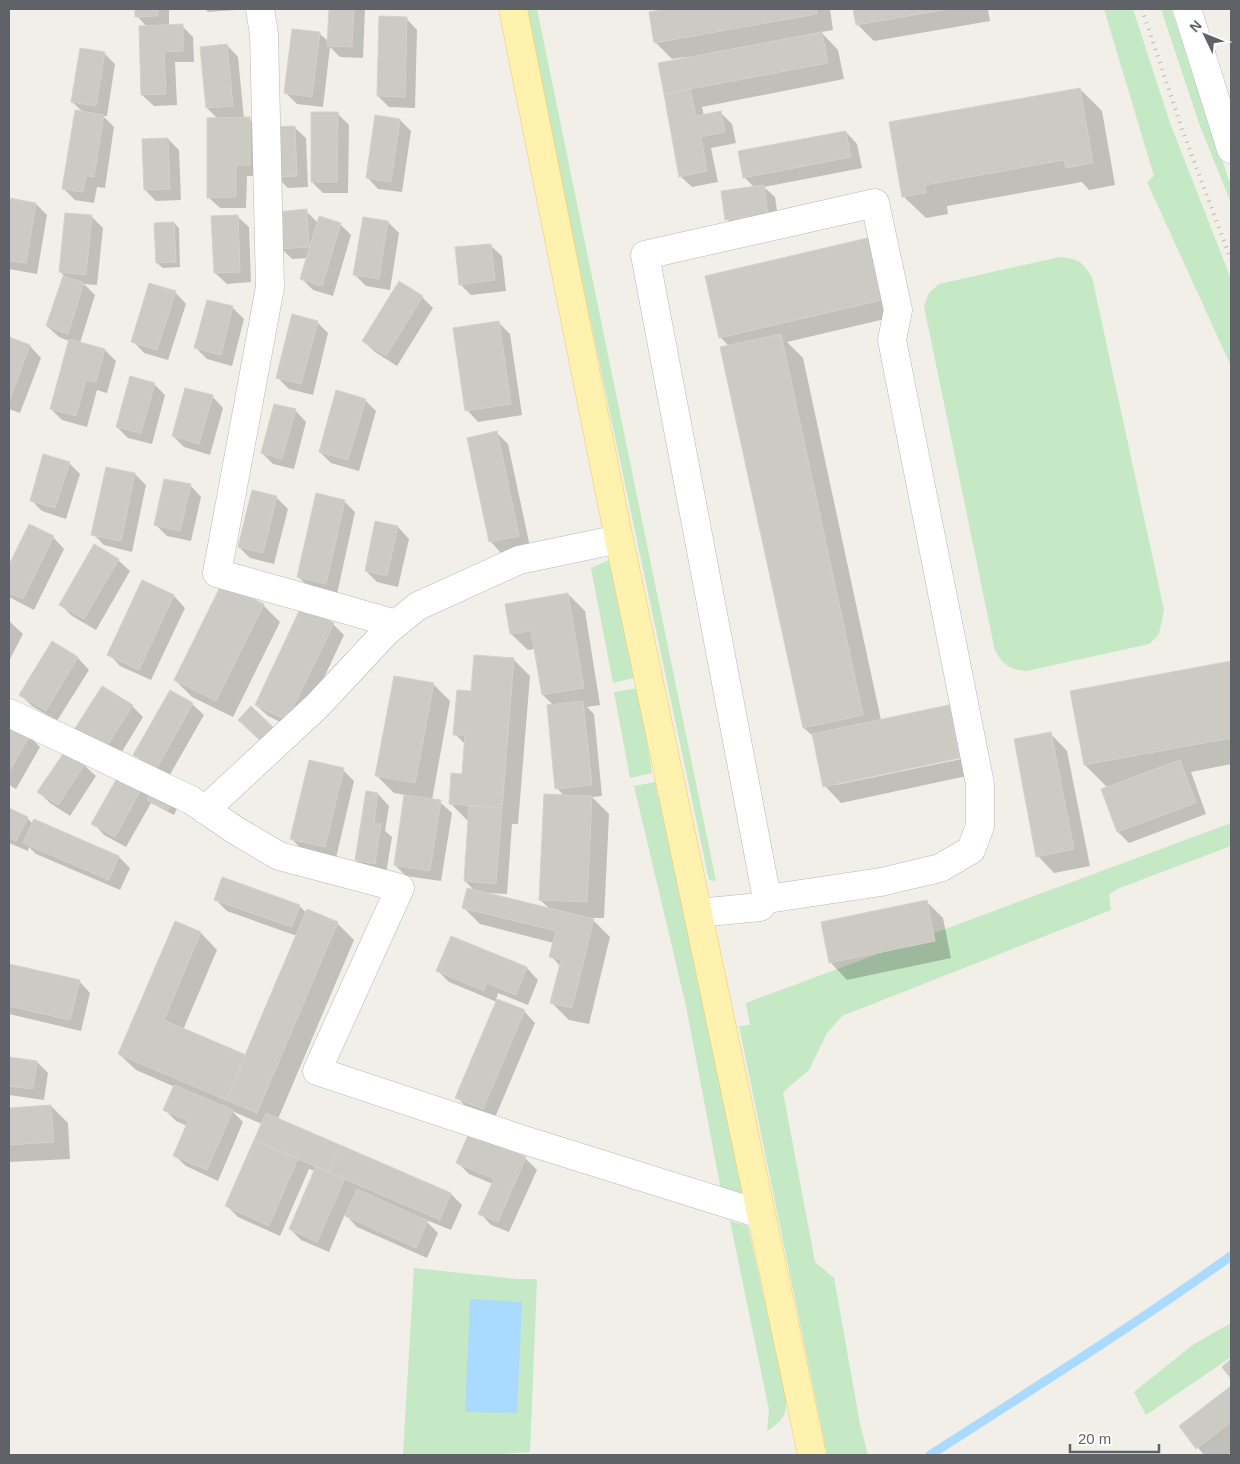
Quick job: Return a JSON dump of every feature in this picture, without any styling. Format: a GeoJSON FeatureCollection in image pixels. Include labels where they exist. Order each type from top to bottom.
{"type":"FeatureCollection","features":[{"type":"Feature","properties":{"kind":"main road"},"geometry":{"type":"LineString","coordinates":[[513,9],[619,539],[760,1214],[807,1455]]}},
{"type":"Feature","properties":{"kind":"street"},"geometry":{"type":"LineString","coordinates":[[260,9],[264,34],[270,287],[218,573],[396,624]]}},
{"type":"Feature","properties":{"kind":"street"},"geometry":{"type":"LineString","coordinates":[[1187,9],[1231,149]]}},
{"type":"Feature","properties":{"kind":"street"},"geometry":{"type":"LineString","coordinates":[[698,913],[760,907],[767,899],[881,882],[940,868],[971,850],[980,826],[980,784],[892,340],[898,310],[875,203],[645,255],[767,899]]}},
{"type":"Feature","properties":{"kind":"street"},"geometry":{"type":"LineString","coordinates":[[206,810],[317,706],[386,632],[418,606],[519,560],[619,539]]}},
{"type":"Feature","properties":{"kind":"street"},"geometry":{"type":"LineString","coordinates":[[9,713],[191,800],[235,830],[279,856],[400,888],[317,1071],[524,1140],[760,1214]]}},
{"type":"Feature","properties":{"kind":"green space"},"geometry":{"type":"Polygon","coordinates":[[[527,9],[537,9],[716,881],[709,880],[562,187],[527,9]]]}},
{"type":"Feature","properties":{"kind":"green space"},"geometry":{"type":"Polygon","coordinates":[[[1104,9],[1133,9],[1170,123],[1231,279],[1231,366],[1147,182],[1154,176],[1104,9]]]}},
{"type":"Feature","properties":{"kind":"green space"},"geometry":{"type":"Polygon","coordinates":[[[1161,9],[1171,9],[1231,186],[1231,203],[1200,126],[1161,9]]]}},
{"type":"Feature","properties":{"kind":"green space"},"geometry":{"type":"Polygon","coordinates":[[[1060,257],[1079,262],[1092,277],[1164,610],[1159,634],[1149,644],[1027,671],[1008,666],[995,651],[924,306],[929,293],[939,284],[1060,257]]]}},
{"type":"Feature","properties":{"kind":"green space"},"geometry":{"type":"Polygon","coordinates":[[[609,560],[634,678],[613,683],[591,568],[609,560]]]}},
{"type":"Feature","properties":{"kind":"green space"},"geometry":{"type":"Polygon","coordinates":[[[638,688],[652,773],[630,778],[614,692],[638,688]]]}},
{"type":"Feature","properties":{"kind":"green space"},"geometry":{"type":"Polygon","coordinates":[[[655,782],[743,1188],[743,1198],[721,1190],[686,1006],[634,786],[655,782]]]}},
{"type":"Feature","properties":{"kind":"green space"},"geometry":{"type":"Polygon","coordinates":[[[1231,823],[1231,846],[1117,889],[1109,895],[1111,910],[842,1016],[827,1033],[809,1070],[783,1092],[815,1262],[834,1278],[860,1424],[868,1455],[827,1455],[739,1026],[750,1025],[746,1003],[1231,823]]]}},
{"type":"Feature","properties":{"kind":"green space"},"geometry":{"type":"Polygon","coordinates":[[[730,1221],[748,1226],[786,1398],[786,1409],[783,1417],[767,1431],[769,1410],[730,1221]]]}},
{"type":"Feature","properties":{"kind":"green space"},"geometry":{"type":"Polygon","coordinates":[[[414,1268],[516,1279],[537,1279],[530,1452],[485,1455],[403,1455],[414,1268]]]}},
{"type":"Feature","properties":{"kind":"green space"},"geometry":{"type":"Polygon","coordinates":[[[1231,1323],[1231,1357],[1146,1415],[1134,1392],[1194,1344],[1231,1323]]]}},
{"type":"Feature","properties":{"kind":"water"},"geometry":{"type":"Polygon","coordinates":[[[470,1299],[522,1302],[517,1413],[465,1412],[470,1299]]]}},
{"type":"Feature","properties":{"kind":"building"},"geometry":{"type":"Polygon","coordinates":[[[135,9],[158,9],[158,16],[135,17],[135,9]]]}},
{"type":"Feature","properties":{"kind":"building"},"geometry":{"type":"Polygon","coordinates":[[[329,9],[354,9],[352,47],[327,46],[329,9]]]}},
{"type":"Feature","properties":{"kind":"building"},"geometry":{"type":"Polygon","coordinates":[[[668,9],[816,9],[817,14],[654,43],[649,12],[668,9]]]}},
{"type":"Feature","properties":{"kind":"building"},"geometry":{"type":"Polygon","coordinates":[[[853,9],[949,9],[856,25],[853,9]]]}},
{"type":"Feature","properties":{"kind":"building"},"geometry":{"type":"Polygon","coordinates":[[[379,16],[407,17],[405,97],[377,96],[379,16]]]}},
{"type":"Feature","properties":{"kind":"building"},"geometry":{"type":"Polygon","coordinates":[[[183,24],[183,51],[164,52],[166,94],[141,95],[139,26],[183,24]]]}},
{"type":"Feature","properties":{"kind":"building"},"geometry":{"type":"Polygon","coordinates":[[[292,29],[320,32],[312,97],[284,93],[292,29]]]}},
{"type":"Feature","properties":{"kind":"building"},"geometry":{"type":"Polygon","coordinates":[[[822,32],[828,63],[664,94],[658,63],[822,32]]]}},
{"type":"Feature","properties":{"kind":"building"},"geometry":{"type":"Polygon","coordinates":[[[227,44],[233,106],[206,108],[200,47],[227,44]]]}},
{"type":"Feature","properties":{"kind":"building"},"geometry":{"type":"Polygon","coordinates":[[[80,48],[105,52],[96,106],[71,102],[80,48]]]}},
{"type":"Feature","properties":{"kind":"building"},"geometry":{"type":"Polygon","coordinates":[[[1080,88],[1093,163],[1066,168],[1064,160],[925,185],[926,193],[902,197],[889,122],[1080,88]]]}},
{"type":"Feature","properties":{"kind":"building"},"geometry":{"type":"Polygon","coordinates":[[[690,89],[696,116],[721,111],[725,132],[701,137],[707,171],[679,177],[664,94],[690,89]]]}},
{"type":"Feature","properties":{"kind":"building"},"geometry":{"type":"Polygon","coordinates":[[[75,110],[104,115],[94,177],[86,176],[83,192],[62,189],[75,110]]]}},
{"type":"Feature","properties":{"kind":"building"},"geometry":{"type":"Polygon","coordinates":[[[311,112],[338,112],[337,182],[311,182],[311,112]]]}},
{"type":"Feature","properties":{"kind":"building"},"geometry":{"type":"Polygon","coordinates":[[[375,115],[400,119],[391,182],[366,178],[375,115]]]}},
{"type":"Feature","properties":{"kind":"building"},"geometry":{"type":"Polygon","coordinates":[[[250,117],[250,165],[236,165],[236,197],[207,198],[207,118],[250,117]]]}},
{"type":"Feature","properties":{"kind":"building"},"geometry":{"type":"Polygon","coordinates":[[[295,126],[297,176],[275,177],[273,127],[295,126]]]}},
{"type":"Feature","properties":{"kind":"building"},"geometry":{"type":"Polygon","coordinates":[[[846,131],[851,157],[743,178],[738,151],[846,131]]]}},
{"type":"Feature","properties":{"kind":"building"},"geometry":{"type":"Polygon","coordinates":[[[168,138],[170,189],[144,190],[142,139],[168,138]]]}},
{"type":"Feature","properties":{"kind":"building"},"geometry":{"type":"Polygon","coordinates":[[[764,185],[768,214],[725,220],[721,191],[764,185]]]}},
{"type":"Feature","properties":{"kind":"building"},"geometry":{"type":"Polygon","coordinates":[[[9,198],[36,203],[26,263],[9,261],[9,198]]]}},
{"type":"Feature","properties":{"kind":"building"},"geometry":{"type":"Polygon","coordinates":[[[307,209],[309,247],[280,249],[277,212],[307,209]]]}},
{"type":"Feature","properties":{"kind":"building"},"geometry":{"type":"Polygon","coordinates":[[[65,213],[92,215],[86,275],[59,272],[65,213]]]}},
{"type":"Feature","properties":{"kind":"building"},"geometry":{"type":"Polygon","coordinates":[[[238,215],[240,272],[214,273],[211,216],[238,215]]]}},
{"type":"Feature","properties":{"kind":"building"},"geometry":{"type":"Polygon","coordinates":[[[319,216],[341,223],[322,286],[300,279],[319,216]]]}},
{"type":"Feature","properties":{"kind":"building"},"geometry":{"type":"Polygon","coordinates":[[[363,217],[388,221],[379,279],[353,275],[363,217]]]}},
{"type":"Feature","properties":{"kind":"building"},"geometry":{"type":"Polygon","coordinates":[[[174,222],[176,262],[156,263],[154,223],[174,222]]]}},
{"type":"Feature","properties":{"kind":"building"},"geometry":{"type":"Polygon","coordinates":[[[872,237],[886,299],[719,338],[705,276],[872,237]]]}},
{"type":"Feature","properties":{"kind":"building"},"geometry":{"type":"Polygon","coordinates":[[[491,244],[495,280],[459,285],[455,247],[491,244]]]}},
{"type":"Feature","properties":{"kind":"building"},"geometry":{"type":"Polygon","coordinates":[[[63,276],[84,283],[68,334],[46,326],[63,276]]]}},
{"type":"Feature","properties":{"kind":"building"},"geometry":{"type":"Polygon","coordinates":[[[399,281],[423,296],[386,356],[362,341],[399,281]]]}},
{"type":"Feature","properties":{"kind":"building"},"geometry":{"type":"Polygon","coordinates":[[[149,283],[176,291],[157,350],[131,342],[149,283]]]}},
{"type":"Feature","properties":{"kind":"building"},"geometry":{"type":"Polygon","coordinates":[[[207,300],[233,306],[221,355],[194,348],[207,300]]]}},
{"type":"Feature","properties":{"kind":"building"},"geometry":{"type":"Polygon","coordinates":[[[292,314],[318,321],[301,384],[276,378],[292,314]]]}},
{"type":"Feature","properties":{"kind":"building"},"geometry":{"type":"Polygon","coordinates":[[[499,321],[511,404],[465,411],[453,328],[499,321]]]}},
{"type":"Feature","properties":{"kind":"building"},"geometry":{"type":"Polygon","coordinates":[[[781,334],[863,715],[803,728],[720,347],[781,334]]]}},
{"type":"Feature","properties":{"kind":"building"},"geometry":{"type":"Polygon","coordinates":[[[9,337],[30,345],[9,402],[9,337]]]}},
{"type":"Feature","properties":{"kind":"building"},"geometry":{"type":"Polygon","coordinates":[[[69,339],[105,349],[96,382],[86,380],[76,416],[50,409],[69,339]]]}},
{"type":"Feature","properties":{"kind":"building"},"geometry":{"type":"Polygon","coordinates":[[[130,376],[155,383],[141,433],[116,427],[130,376]]]}},
{"type":"Feature","properties":{"kind":"building"},"geometry":{"type":"Polygon","coordinates":[[[185,388],[213,395],[199,444],[172,436],[185,388]]]}},
{"type":"Feature","properties":{"kind":"building"},"geometry":{"type":"Polygon","coordinates":[[[336,390],[366,399],[348,460],[319,452],[336,390]]]}},
{"type":"Feature","properties":{"kind":"building"},"geometry":{"type":"Polygon","coordinates":[[[274,404],[296,409],[282,459],[261,453],[274,404]]]}},
{"type":"Feature","properties":{"kind":"building"},"geometry":{"type":"Polygon","coordinates":[[[497,431],[519,536],[489,542],[467,438],[497,431]]]}},
{"type":"Feature","properties":{"kind":"building"},"geometry":{"type":"Polygon","coordinates":[[[43,454],[70,462],[55,508],[30,501],[43,454]]]}},
{"type":"Feature","properties":{"kind":"building"},"geometry":{"type":"Polygon","coordinates":[[[106,467],[135,473],[121,541],[91,535],[106,467]]]}},
{"type":"Feature","properties":{"kind":"building"},"geometry":{"type":"Polygon","coordinates":[[[164,479],[191,484],[180,531],[154,525],[164,479]]]}},
{"type":"Feature","properties":{"kind":"building"},"geometry":{"type":"Polygon","coordinates":[[[252,490],[277,496],[263,553],[238,547],[252,490]]]}},
{"type":"Feature","properties":{"kind":"building"},"geometry":{"type":"Polygon","coordinates":[[[316,493],[345,500],[326,584],[297,577],[316,493]]]}},
{"type":"Feature","properties":{"kind":"building"},"geometry":{"type":"Polygon","coordinates":[[[375,521],[398,526],[387,576],[365,571],[375,521]]]}},
{"type":"Feature","properties":{"kind":"building"},"geometry":{"type":"Polygon","coordinates":[[[29,524],[54,536],[23,599],[9,593],[9,565],[29,524]]]}},
{"type":"Feature","properties":{"kind":"building"},"geometry":{"type":"Polygon","coordinates":[[[94,544],[119,559],[84,619],[59,605],[94,544]]]}},
{"type":"Feature","properties":{"kind":"building"},"geometry":{"type":"Polygon","coordinates":[[[142,580],[174,595],[139,670],[107,655],[142,580]]]}},
{"type":"Feature","properties":{"kind":"building"},"geometry":{"type":"Polygon","coordinates":[[[222,583],[264,604],[216,701],[174,680],[222,583]]]}},
{"type":"Feature","properties":{"kind":"building"},"geometry":{"type":"Polygon","coordinates":[[[568,593],[584,688],[542,695],[531,631],[510,634],[505,604],[568,593]]]}},
{"type":"Feature","properties":{"kind":"building"},"geometry":{"type":"Polygon","coordinates":[[[301,607],[334,623],[287,720],[255,705],[301,607]]]}},
{"type":"Feature","properties":{"kind":"building"},"geometry":{"type":"Polygon","coordinates":[[[52,641],[78,657],[46,711],[19,695],[52,641]]]}},
{"type":"Feature","properties":{"kind":"building"},"geometry":{"type":"Polygon","coordinates":[[[474,655],[514,658],[502,808],[449,804],[451,773],[462,774],[465,735],[453,735],[457,690],[471,691],[474,655]]]}},
{"type":"Feature","properties":{"kind":"building"},"geometry":{"type":"Polygon","coordinates":[[[1231,661],[1231,738],[1084,765],[1070,691],[1231,661]]]}},
{"type":"Feature","properties":{"kind":"building"},"geometry":{"type":"Polygon","coordinates":[[[394,676],[434,683],[415,783],[375,776],[394,676]]]}},
{"type":"Feature","properties":{"kind":"building"},"geometry":{"type":"Polygon","coordinates":[[[102,686],[133,705],[105,749],[74,730],[102,686]]]}},
{"type":"Feature","properties":{"kind":"building"},"geometry":{"type":"Polygon","coordinates":[[[170,690],[193,703],[157,768],[133,755],[170,690]]]}},
{"type":"Feature","properties":{"kind":"building"},"geometry":{"type":"Polygon","coordinates":[[[583,701],[592,785],[555,789],[547,705],[583,701]]]}},
{"type":"Feature","properties":{"kind":"building"},"geometry":{"type":"Polygon","coordinates":[[[949,705],[960,758],[823,787],[812,734],[949,705]]]}},
{"type":"Feature","properties":{"kind":"building"},"geometry":{"type":"Polygon","coordinates":[[[251,706],[277,731],[264,744],[238,720],[251,706]]]}},
{"type":"Feature","properties":{"kind":"building"},"geometry":{"type":"Polygon","coordinates":[[[9,723],[30,735],[9,772],[9,723]]]}},
{"type":"Feature","properties":{"kind":"building"},"geometry":{"type":"Polygon","coordinates":[[[1051,732],[1074,849],[1036,857],[1014,739],[1051,732]]]}},
{"type":"Feature","properties":{"kind":"building"},"geometry":{"type":"Polygon","coordinates":[[[65,751],[85,764],[58,805],[37,792],[65,751]]]}},
{"type":"Feature","properties":{"kind":"building"},"geometry":{"type":"Polygon","coordinates":[[[309,760],[344,768],[325,847],[290,839],[309,760]]]}},
{"type":"Feature","properties":{"kind":"building"},"geometry":{"type":"Polygon","coordinates":[[[1180,760],[1196,803],[1117,832],[1101,789],[1180,760]]]}},
{"type":"Feature","properties":{"kind":"building"},"geometry":{"type":"Polygon","coordinates":[[[120,773],[143,786],[115,837],[91,824],[120,773]]]}},
{"type":"Feature","properties":{"kind":"building"},"geometry":{"type":"Polygon","coordinates":[[[153,787],[174,798],[168,810],[147,800],[153,787]]]}},
{"type":"Feature","properties":{"kind":"building"},"geometry":{"type":"Polygon","coordinates":[[[366,791],[378,793],[374,824],[381,824],[375,864],[355,860],[366,791]]]}},
{"type":"Feature","properties":{"kind":"building"},"geometry":{"type":"Polygon","coordinates":[[[544,794],[592,796],[587,902],[539,900],[544,794]]]}},
{"type":"Feature","properties":{"kind":"building"},"geometry":{"type":"Polygon","coordinates":[[[404,795],[441,800],[430,871],[394,865],[404,795]]]}},
{"type":"Feature","properties":{"kind":"building"},"geometry":{"type":"Polygon","coordinates":[[[469,805],[502,808],[496,884],[464,881],[469,805]]]}},
{"type":"Feature","properties":{"kind":"building"},"geometry":{"type":"Polygon","coordinates":[[[9,808],[28,817],[16,841],[9,837],[9,808]]]}},
{"type":"Feature","properties":{"kind":"building"},"geometry":{"type":"Polygon","coordinates":[[[34,819],[119,856],[109,880],[23,843],[34,819]]]}},
{"type":"Feature","properties":{"kind":"building"},"geometry":{"type":"Polygon","coordinates":[[[222,877],[300,905],[292,927],[214,900],[222,877]]]}},
{"type":"Feature","properties":{"kind":"building"},"geometry":{"type":"Polygon","coordinates":[[[467,888],[594,919],[572,1008],[550,1003],[561,960],[549,957],[556,931],[462,908],[467,888]]]}},
{"type":"Feature","properties":{"kind":"building"},"geometry":{"type":"Polygon","coordinates":[[[927,900],[935,941],[829,963],[821,922],[927,900]]]}},
{"type":"Feature","properties":{"kind":"building"},"geometry":{"type":"Polygon","coordinates":[[[307,909],[338,922],[257,1113],[226,1100],[307,909]]]}},
{"type":"Feature","properties":{"kind":"building"},"geometry":{"type":"Polygon","coordinates":[[[175,921],[201,932],[164,1020],[246,1055],[226,1100],[118,1054],[175,921]]]}},
{"type":"Feature","properties":{"kind":"building"},"geometry":{"type":"Polygon","coordinates":[[[451,936],[527,967],[516,995],[487,983],[484,991],[436,971],[451,936]]]}},
{"type":"Feature","properties":{"kind":"building"},"geometry":{"type":"Polygon","coordinates":[[[9,964],[80,980],[70,1020],[9,1006],[9,964]]]}},
{"type":"Feature","properties":{"kind":"building"},"geometry":{"type":"Polygon","coordinates":[[[497,999],[525,1010],[483,1109],[455,1098],[497,999]]]}},
{"type":"Feature","properties":{"kind":"building"},"geometry":{"type":"Polygon","coordinates":[[[9,1057],[37,1061],[33,1089],[9,1086],[9,1057]]]}},
{"type":"Feature","properties":{"kind":"building"},"geometry":{"type":"Polygon","coordinates":[[[174,1085],[233,1110],[207,1170],[173,1156],[188,1121],[163,1110],[174,1085]]]}},
{"type":"Feature","properties":{"kind":"building"},"geometry":{"type":"Polygon","coordinates":[[[51,1105],[54,1142],[9,1145],[9,1108],[51,1105]]]}},
{"type":"Feature","properties":{"kind":"building"},"geometry":{"type":"Polygon","coordinates":[[[266,1113],[340,1145],[328,1172],[254,1140],[266,1113]]]}},
{"type":"Feature","properties":{"kind":"building"},"geometry":{"type":"Polygon","coordinates":[[[469,1133],[526,1157],[498,1222],[478,1214],[494,1179],[456,1163],[469,1133]]]}},
{"type":"Feature","properties":{"kind":"building"},"geometry":{"type":"Polygon","coordinates":[[[254,1140],[298,1158],[269,1226],[225,1206],[254,1140]]]}},
{"type":"Feature","properties":{"kind":"building"},"geometry":{"type":"Polygon","coordinates":[[[340,1145],[451,1193],[440,1220],[328,1172],[340,1145]]]}},
{"type":"Feature","properties":{"kind":"building"},"geometry":{"type":"Polygon","coordinates":[[[316,1166],[345,1178],[317,1242],[289,1229],[316,1166]]]}},
{"type":"Feature","properties":{"kind":"building"},"geometry":{"type":"Polygon","coordinates":[[[357,1189],[428,1221],[416,1248],[345,1216],[357,1189]]]}},
{"type":"Feature","properties":{"kind":"building"},"geometry":{"type":"Polygon","coordinates":[[[1231,1359],[1231,1379],[1222,1367],[1231,1359]]]}},
{"type":"Feature","properties":{"kind":"building"},"geometry":{"type":"Polygon","coordinates":[[[1231,1386],[1231,1422],[1196,1449],[1179,1426],[1231,1386]]]}},
{"type":"Feature","properties":{"kind":"waterway"},"geometry":{"type":"LineString","coordinates":[[930,1455],[1119,1333],[1231,1256]]}},
{"type":"Feature","properties":{"kind":"railway"},"geometry":{"type":"LineString","coordinates":[[1142,9],[1182,129],[1231,260]]}}]}
